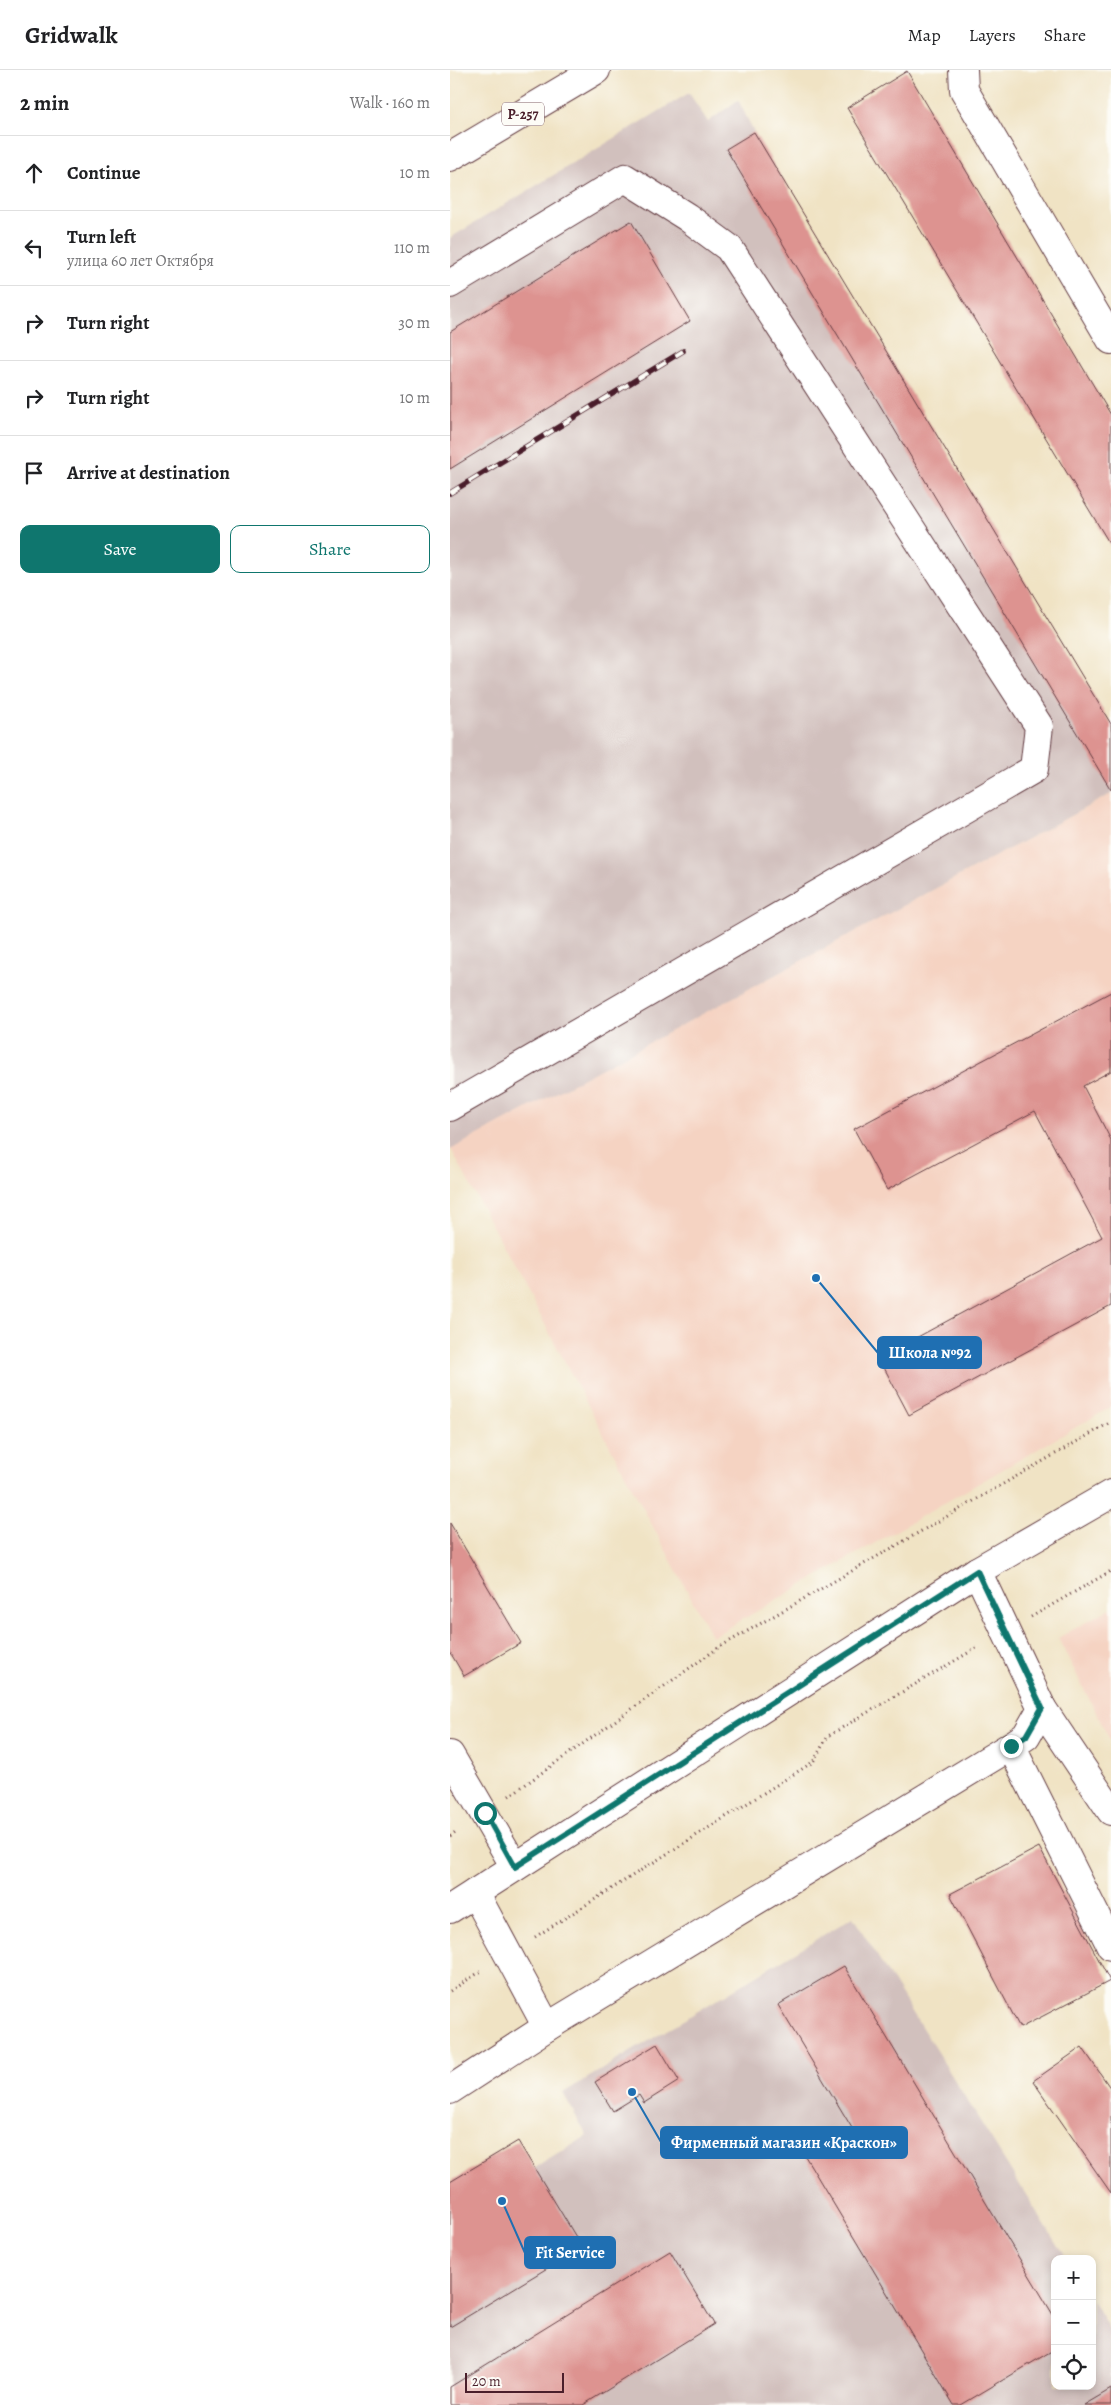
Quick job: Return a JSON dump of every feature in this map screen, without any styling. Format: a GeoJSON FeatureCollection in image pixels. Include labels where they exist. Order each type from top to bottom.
{"type":"FeatureCollection","features":[{"type":"Feature","properties":{"kind":"main road","name":"Р-257"},"geometry":{"type":"LineString","coordinates":[[450,158],[596,70]]}},
{"type":"Feature","properties":{"kind":"main road"},"geometry":{"type":"LineString","coordinates":[[963,70],[964,90],[1111,340]]}},
{"type":"Feature","properties":{"kind":"main road"},"geometry":{"type":"LineString","coordinates":[[450,284],[625,178],[687,217],[728,248],[1039,726],[1034,769],[450,1107]]}},
{"type":"Feature","properties":{"kind":"main road"},"geometry":{"type":"LineString","coordinates":[[450,1909],[977,1571],[1111,1494]]}},
{"type":"Feature","properties":{"kind":"main road"},"geometry":{"type":"LineString","coordinates":[[977,1571],[1042,1708],[1111,1811]]}},
{"type":"Feature","properties":{"kind":"main road"},"geometry":{"type":"LineString","coordinates":[[450,2090],[547,2027],[1011,1746],[1026,1736],[1042,1708]]}},
{"type":"Feature","properties":{"kind":"main road"},"geometry":{"type":"LineString","coordinates":[[1011,1746],[1111,1946]]}},
{"type":"Feature","properties":{"kind":"main road"},"geometry":{"type":"LineString","coordinates":[[450,1756],[515,1867]]}},
{"type":"Feature","properties":{"kind":"main road"},"geometry":{"type":"LineString","coordinates":[[475,1892],[510,1953],[547,2027]]}},
{"type":"Feature","properties":{"kind":"path"},"geometry":{"type":"LineString","coordinates":[[450,1836],[718,1648],[1111,1422]]}},
{"type":"Feature","properties":{"kind":"path"},"geometry":{"type":"LineString","coordinates":[[450,1991],[813,1762],[828,1736],[1111,1571]]}},
{"type":"Feature","properties":{"kind":"shaded area"},"geometry":{"type":"Polygon","coordinates":[[[689,93],[708,122],[738,100],[754,132],[1111,724],[1111,794],[450,1150],[450,238],[689,93]]]}},
{"type":"Feature","properties":{"kind":"shaded area"},"geometry":{"type":"Polygon","coordinates":[[[1111,794],[1111,1407],[712,1637],[451,1149],[1111,794]]]}},
{"type":"Feature","properties":{"kind":"shaded area"},"geometry":{"type":"Polygon","coordinates":[[[1111,1608],[1111,1742],[1058,1638],[1111,1608]]]}},
{"type":"Feature","properties":{"kind":"shaded area"},"geometry":{"type":"Polygon","coordinates":[[[853,1917],[1064,2255],[1051,2255],[1051,2390],[1096,2390],[1096,2307],[1111,2332],[1111,2405],[450,2405],[450,2182],[518,2141],[535,2168],[587,2136],[563,2093],[853,1917]]]}},
{"type":"Feature","properties":{"kind":"building"},"geometry":{"type":"Polygon","coordinates":[[[907,71],[1111,415],[1111,546],[847,108],[907,71]]]}},
{"type":"Feature","properties":{"kind":"building"},"geometry":{"type":"Polygon","coordinates":[[[754,132],[1111,724],[1111,790],[726,149],[754,132]]]}},
{"type":"Feature","properties":{"kind":"building"},"geometry":{"type":"Polygon","coordinates":[[[631,221],[690,321],[450,469],[450,332],[631,221]]]}},
{"type":"Feature","properties":{"kind":"building"},"geometry":{"type":"Polygon","coordinates":[[[1111,992],[1111,1071],[1083,1086],[1111,1140],[1111,1306],[909,1415],[879,1358],[1102,1237],[1035,1111],[887,1190],[854,1129],[1111,992]]]}},
{"type":"Feature","properties":{"kind":"building"},"geometry":{"type":"Polygon","coordinates":[[[450,1523],[521,1643],[464,1676],[450,1652],[450,1523]]]}},
{"type":"Feature","properties":{"kind":"building"},"geometry":{"type":"Polygon","coordinates":[[[1039,1847],[1110,1981],[1020,2028],[950,1894],[1039,1847]]]}},
{"type":"Feature","properties":{"kind":"building"},"geometry":{"type":"Polygon","coordinates":[[[844,1966],[1051,2311],[1051,2351],[961,2405],[954,2405],[805,2156],[852,2128],[778,2005],[844,1966]]]}},
{"type":"Feature","properties":{"kind":"building"},"geometry":{"type":"Polygon","coordinates":[[[657,2044],[679,2081],[644,2103],[639,2095],[613,2111],[595,2082],[657,2044]]]}},
{"type":"Feature","properties":{"kind":"building"},"geometry":{"type":"Polygon","coordinates":[[[1082,2047],[1111,2089],[1111,2193],[1033,2081],[1082,2047]]]}},
{"type":"Feature","properties":{"kind":"building"},"geometry":{"type":"Polygon","coordinates":[[[518,2141],[582,2247],[450,2327],[450,2182],[518,2141]]]}},
{"type":"Feature","properties":{"kind":"building"},"geometry":{"type":"Polygon","coordinates":[[[670,2251],[714,2324],[583,2405],[450,2405],[450,2387],[670,2251]]]}},
{"type":"Feature","properties":{"kind":"building"},"geometry":{"type":"Polygon","coordinates":[[[1111,2389],[1111,2405],[1084,2405],[1111,2389]]]}},
{"type":"Feature","properties":{"kind":"railway"},"geometry":{"type":"LineString","coordinates":[[450,493],[683,351]]}},
{"type":"Feature","properties":{"kind":"place","name":"Школа №92"},"geometry":{"type":"Point","coordinates":[816,1278]}},
{"type":"Feature","properties":{"kind":"place","name":"Фирменный магазин «Краскон»"},"geometry":{"type":"Point","coordinates":[632,2092]}},
{"type":"Feature","properties":{"kind":"place","name":"Fit Service"},"geometry":{"type":"Point","coordinates":[502,2201]}},
{"type":"Feature","properties":{"kind":"route"},"geometry":{"type":"LineString","coordinates":[[485,1813],[515,1867],[977,1571],[1042,1708],[1026,1736],[1011,1746]]}}]}
